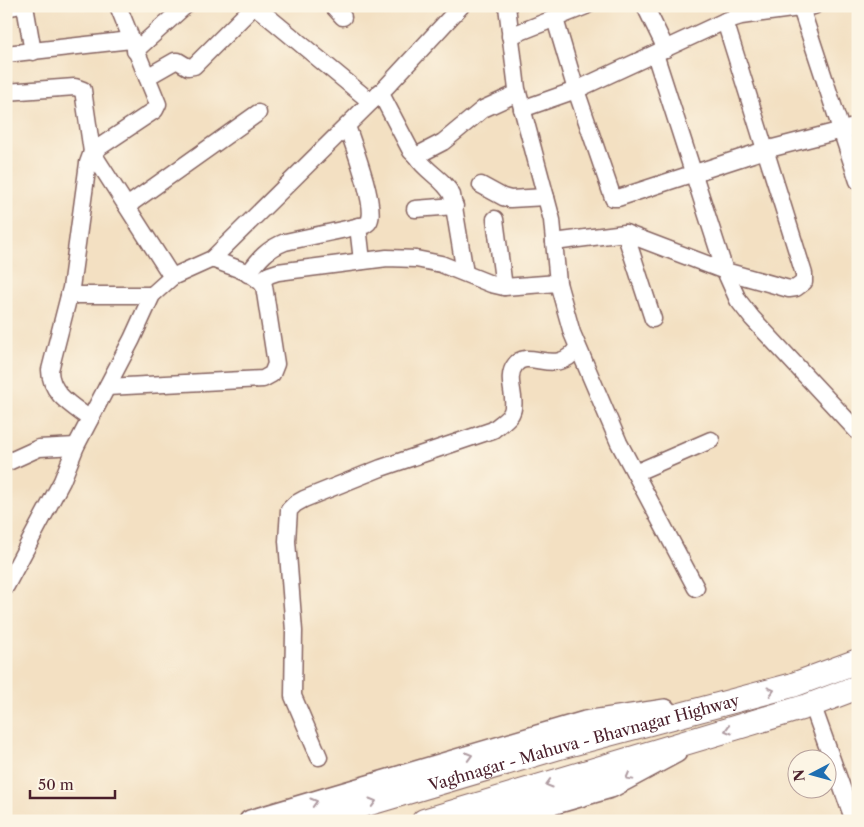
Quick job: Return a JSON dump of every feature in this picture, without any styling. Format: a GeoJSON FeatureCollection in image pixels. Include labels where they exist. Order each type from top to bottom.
{"type":"FeatureCollection","features":[{"type":"Feature","properties":{"kind":"highway","name":"Vaghnagar - Mahuva - Bhavnagar Highway"},"geometry":{"type":"LineString","coordinates":[[310,821],[588,739],[793,684],[858,661]]}},
{"type":"Feature","properties":{"kind":"highway","name":"Vaghnagar - Mahuva - Bhavnagar Highway"},"geometry":{"type":"LineString","coordinates":[[424,821],[812,704],[858,687]]}},
{"type":"Feature","properties":{"kind":"main road"},"geometry":{"type":"LineString","coordinates":[[250,821],[585,722],[746,697]]}},
{"type":"Feature","properties":{"kind":"main road"},"geometry":{"type":"LineString","coordinates":[[493,821],[611,787],[703,737]]}},
{"type":"Feature","properties":{"kind":"street"},"geometry":{"type":"LineString","coordinates":[[6,8],[16,6]]}},
{"type":"Feature","properties":{"kind":"street"},"geometry":{"type":"LineString","coordinates":[[25,6],[33,52]]}},
{"type":"Feature","properties":{"kind":"street"},"geometry":{"type":"LineString","coordinates":[[90,418],[61,396],[51,383],[50,378],[51,361],[69,295],[88,163],[92,152],[157,107],[157,99],[147,77],[137,45],[118,6]]}},
{"type":"Feature","properties":{"kind":"street"},"geometry":{"type":"LineString","coordinates":[[6,54],[137,45],[156,33],[185,6]]}},
{"type":"Feature","properties":{"kind":"street"},"geometry":{"type":"LineString","coordinates":[[147,77],[175,61],[188,67],[194,66],[254,6],[376,97],[411,151],[426,169],[448,188],[455,206],[465,273]]}},
{"type":"Feature","properties":{"kind":"street"},"geometry":{"type":"LineString","coordinates":[[6,586],[62,481],[76,446],[152,294],[172,276],[212,259],[376,97],[461,6]]}},
{"type":"Feature","properties":{"kind":"street"},"geometry":{"type":"LineString","coordinates":[[508,6],[510,36],[520,101],[554,228],[558,283],[577,348],[619,443],[696,588]]}},
{"type":"Feature","properties":{"kind":"street"},"geometry":{"type":"LineString","coordinates":[[510,36],[586,6]]}},
{"type":"Feature","properties":{"kind":"street"},"geometry":{"type":"LineString","coordinates":[[645,6],[661,52],[694,173],[725,270],[738,300],[752,318],[858,432]]}},
{"type":"Feature","properties":{"kind":"street"},"geometry":{"type":"LineString","coordinates":[[416,156],[444,142],[483,109],[576,90],[725,21],[741,16],[808,7],[841,130],[858,181]]}},
{"type":"Feature","properties":{"kind":"street"},"geometry":{"type":"LineString","coordinates":[[555,19],[576,90],[613,198],[618,198],[765,150],[858,126]]}},
{"type":"Feature","properties":{"kind":"street"},"geometry":{"type":"LineString","coordinates":[[554,242],[625,233],[725,270],[789,289],[796,288],[804,282],[804,274],[725,21]]}},
{"type":"Feature","properties":{"kind":"street"},"geometry":{"type":"LineString","coordinates":[[6,92],[81,88],[85,93],[92,152],[172,276]]}},
{"type":"Feature","properties":{"kind":"street"},"geometry":{"type":"LineString","coordinates":[[127,206],[258,113]]}},
{"type":"Feature","properties":{"kind":"street"},"geometry":{"type":"LineString","coordinates":[[254,278],[259,259],[273,247],[285,242],[368,223],[370,211],[368,193],[347,126]]}},
{"type":"Feature","properties":{"kind":"street"},"geometry":{"type":"LineString","coordinates":[[481,185],[510,199],[546,197]]}},
{"type":"Feature","properties":{"kind":"street"},"geometry":{"type":"LineString","coordinates":[[415,209],[455,206]]}},
{"type":"Feature","properties":{"kind":"street"},"geometry":{"type":"LineString","coordinates":[[495,219],[504,286]]}},
{"type":"Feature","properties":{"kind":"street"},"geometry":{"type":"LineString","coordinates":[[358,226],[362,261]]}},
{"type":"Feature","properties":{"kind":"street"},"geometry":{"type":"LineString","coordinates":[[625,233],[653,319]]}},
{"type":"Feature","properties":{"kind":"street"},"geometry":{"type":"LineString","coordinates":[[254,278],[278,272],[388,258],[416,259],[441,264],[491,284],[504,286],[558,283]]}},
{"type":"Feature","properties":{"kind":"street"},"geometry":{"type":"LineString","coordinates":[[107,387],[263,379],[272,374],[276,364],[264,286],[254,278],[212,259]]}},
{"type":"Feature","properties":{"kind":"street"},"geometry":{"type":"LineString","coordinates":[[69,295],[152,294]]}},
{"type":"Feature","properties":{"kind":"street"},"geometry":{"type":"LineString","coordinates":[[319,757],[293,696],[294,631],[287,541],[288,510],[300,502],[368,474],[493,430],[512,413],[511,374],[514,366],[520,360],[554,362],[565,360],[572,356],[577,348]]}},
{"type":"Feature","properties":{"kind":"street"},"geometry":{"type":"LineString","coordinates":[[636,473],[712,440]]}},
{"type":"Feature","properties":{"kind":"street"},"geometry":{"type":"LineString","coordinates":[[6,463],[38,448],[76,446]]}},
{"type":"Feature","properties":{"kind":"street"},"geometry":{"type":"LineString","coordinates":[[812,704],[854,821]]}}]}
